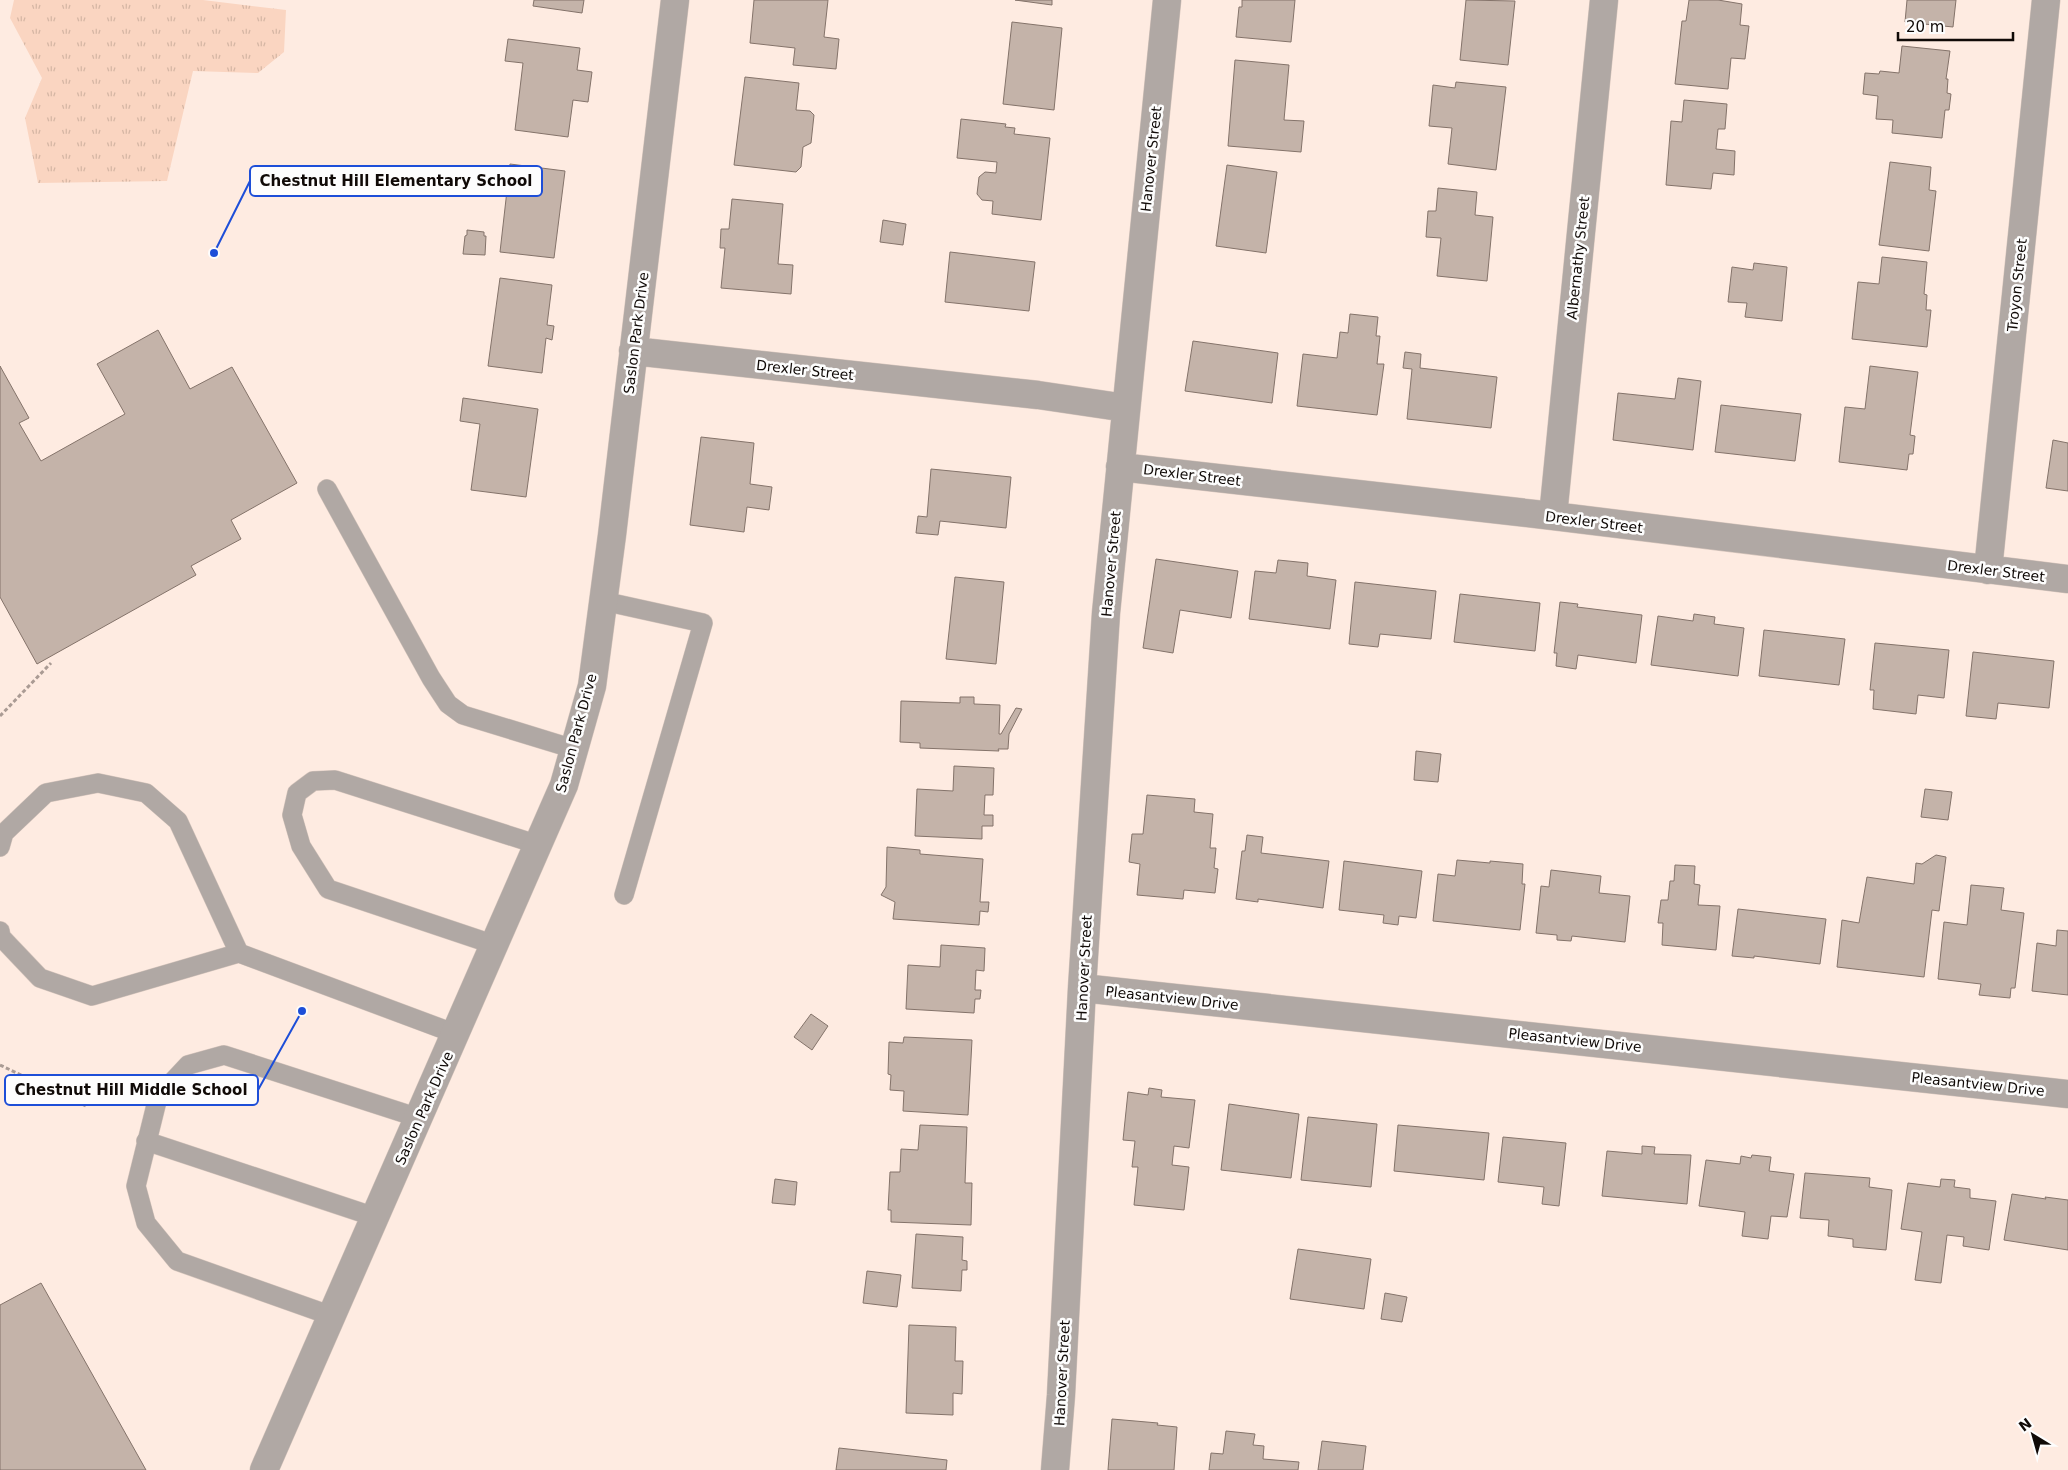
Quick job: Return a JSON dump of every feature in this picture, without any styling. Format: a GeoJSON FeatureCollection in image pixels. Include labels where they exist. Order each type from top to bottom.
{"type":"FeatureCollection","features":[{"type":"Feature","properties":{"kind":"street","name":"Saslon Park Drive"},"geometry":{"type":"LineString","coordinates":[[264,1470],[539,845],[564,785],[592,686],[675,0]]}},
{"type":"Feature","properties":{"kind":"street","name":"Hanover Street"},"geometry":{"type":"LineString","coordinates":[[1055,1470],[1061,1395],[1082,988],[1106,613],[1167,0]]}},
{"type":"Feature","properties":{"kind":"street","name":"Albernathy Street"},"geometry":{"type":"LineString","coordinates":[[1553,516],[1604,0]]}},
{"type":"Feature","properties":{"kind":"street","name":"Troyon Street"},"geometry":{"type":"LineString","coordinates":[[1988,570],[2046,0]]}},
{"type":"Feature","properties":{"kind":"street","name":"Drexler Street"},"geometry":{"type":"LineString","coordinates":[[633,352],[1038,395],[1126,408]]}},
{"type":"Feature","properties":{"kind":"street","name":"Drexler Street"},"geometry":{"type":"LineString","coordinates":[[1120,467],[1553,516],[2068,579]]}},
{"type":"Feature","properties":{"kind":"street","name":"Pleasantview Drive"},"geometry":{"type":"LineString","coordinates":[[1082,988],[2068,1094]]}},
{"type":"Feature","properties":{"kind":"lane"},"geometry":{"type":"LineString","coordinates":[[327,489],[430,678],[448,704],[463,715],[574,749]]}},
{"type":"Feature","properties":{"kind":"lane"},"geometry":{"type":"LineString","coordinates":[[603,601],[703,623],[624,896]]}},
{"type":"Feature","properties":{"kind":"lane"},"geometry":{"type":"LineString","coordinates":[[495,945],[328,889],[301,846],[292,815],[297,793],[313,781],[334,780],[539,845]]}},
{"type":"Feature","properties":{"kind":"lane"},"geometry":{"type":"LineString","coordinates":[[0,847],[4,833],[46,793],[98,783],[146,793],[178,821],[239,953]]}},
{"type":"Feature","properties":{"kind":"lane"},"geometry":{"type":"LineString","coordinates":[[0,931],[2,937],[40,978],[92,996],[239,953],[456,1034]]}},
{"type":"Feature","properties":{"kind":"lane"},"geometry":{"type":"LineString","coordinates":[[332,1316],[177,1261],[146,1224],[136,1186],[158,1097],[188,1065],[224,1055],[419,1118]]}},
{"type":"Feature","properties":{"kind":"lane"},"geometry":{"type":"LineString","coordinates":[[146,1141],[375,1217]]}},
{"type":"Feature","properties":{"kind":"path"},"geometry":{"type":"LineString","coordinates":[[0,716],[51,663]]}},
{"type":"Feature","properties":{"kind":"path"},"geometry":{"type":"LineString","coordinates":[[0,1065],[86,1106]]}},
{"type":"Feature","properties":{"kind":"green space"},"geometry":{"type":"Polygon","coordinates":[[[14,0],[203,0],[286,10],[284,52],[258,73],[193,71],[167,181],[38,183],[25,118],[42,78],[10,18],[14,0]]]}},
{"type":"Feature","properties":{"kind":"building"},"geometry":{"type":"Polygon","coordinates":[[[534,0],[584,0],[582,13],[533,6],[534,0]]]}},
{"type":"Feature","properties":{"kind":"building"},"geometry":{"type":"Polygon","coordinates":[[[754,0],[828,0],[824,37],[839,39],[836,69],[793,65],[795,48],[750,43],[754,0]]]}},
{"type":"Feature","properties":{"kind":"building"},"geometry":{"type":"Polygon","coordinates":[[[1015,0],[1052,0],[1052,5],[1015,0]]]}},
{"type":"Feature","properties":{"kind":"building"},"geometry":{"type":"Polygon","coordinates":[[[1242,0],[1295,0],[1291,42],[1236,37],[1239,7],[1242,7],[1242,0]]]}},
{"type":"Feature","properties":{"kind":"building"},"geometry":{"type":"Polygon","coordinates":[[[1466,0],[1515,1],[1508,65],[1460,60],[1466,0]]]}},
{"type":"Feature","properties":{"kind":"building"},"geometry":{"type":"Polygon","coordinates":[[[1689,0],[1718,0],[1742,4],[1740,25],[1749,26],[1745,59],[1731,58],[1728,89],[1675,84],[1682,21],[1686,21],[1689,0]]]}},
{"type":"Feature","properties":{"kind":"building"},"geometry":{"type":"Polygon","coordinates":[[[1907,0],[1956,0],[1953,27],[1905,22],[1907,0]]]}},
{"type":"Feature","properties":{"kind":"building"},"geometry":{"type":"Polygon","coordinates":[[[1012,22],[1062,28],[1054,110],[1003,104],[1012,22]]]}},
{"type":"Feature","properties":{"kind":"building"},"geometry":{"type":"Polygon","coordinates":[[[508,39],[580,48],[577,70],[592,72],[588,102],[573,100],[568,137],[515,130],[523,63],[505,61],[508,39]]]}},
{"type":"Feature","properties":{"kind":"building"},"geometry":{"type":"Polygon","coordinates":[[[1902,46],[1950,51],[1946,79],[1948,79],[1947,93],[1951,94],[1949,110],[1945,110],[1942,138],[1892,133],[1893,120],[1876,119],[1878,96],[1863,94],[1865,73],[1879,74],[1880,71],[1899,73],[1902,46]]]}},
{"type":"Feature","properties":{"kind":"building"},"geometry":{"type":"Polygon","coordinates":[[[1235,60],[1289,65],[1284,120],[1304,121],[1301,152],[1228,146],[1235,60]]]}},
{"type":"Feature","properties":{"kind":"building"},"geometry":{"type":"Polygon","coordinates":[[[745,77],[799,83],[796,110],[810,111],[814,115],[811,143],[803,147],[801,167],[796,172],[734,165],[745,77]]]}},
{"type":"Feature","properties":{"kind":"building"},"geometry":{"type":"Polygon","coordinates":[[[1456,82],[1506,87],[1496,170],[1448,164],[1452,128],[1429,126],[1433,85],[1455,88],[1456,82]]]}},
{"type":"Feature","properties":{"kind":"building"},"geometry":{"type":"Polygon","coordinates":[[[1684,100],[1727,104],[1725,129],[1718,129],[1716,149],[1735,151],[1734,175],[1713,173],[1711,189],[1666,185],[1671,121],[1682,122],[1684,100]]]}},
{"type":"Feature","properties":{"kind":"building"},"geometry":{"type":"Polygon","coordinates":[[[961,119],[1006,124],[1005,127],[1015,128],[1014,134],[1050,138],[1041,220],[992,214],[993,201],[982,200],[977,194],[979,177],[985,172],[996,173],[997,162],[957,158],[961,119]]]}},
{"type":"Feature","properties":{"kind":"building"},"geometry":{"type":"Polygon","coordinates":[[[1890,162],[1931,167],[1929,190],[1936,191],[1929,251],[1879,245],[1890,162]]]}},
{"type":"Feature","properties":{"kind":"building"},"geometry":{"type":"Polygon","coordinates":[[[510,164],[565,171],[554,258],[500,252],[510,164]]]}},
{"type":"Feature","properties":{"kind":"building"},"geometry":{"type":"Polygon","coordinates":[[[1227,165],[1277,172],[1266,253],[1216,246],[1227,165]]]}},
{"type":"Feature","properties":{"kind":"building"},"geometry":{"type":"Polygon","coordinates":[[[1438,188],[1477,192],[1475,215],[1493,217],[1487,281],[1437,276],[1441,238],[1426,237],[1428,211],[1436,211],[1438,188]]]}},
{"type":"Feature","properties":{"kind":"building"},"geometry":{"type":"Polygon","coordinates":[[[732,199],[783,204],[778,264],[793,265],[791,294],[721,288],[725,248],[720,248],[721,229],[729,229],[732,199]]]}},
{"type":"Feature","properties":{"kind":"building"},"geometry":{"type":"Polygon","coordinates":[[[883,220],[906,224],[903,245],[880,242],[883,220]]]}},
{"type":"Feature","properties":{"kind":"building"},"geometry":{"type":"Polygon","coordinates":[[[467,230],[484,232],[484,236],[486,236],[485,255],[463,254],[467,230]]]}},
{"type":"Feature","properties":{"kind":"building"},"geometry":{"type":"Polygon","coordinates":[[[950,252],[1035,262],[1029,311],[945,302],[950,252]]]}},
{"type":"Feature","properties":{"kind":"building"},"geometry":{"type":"Polygon","coordinates":[[[1882,257],[1927,262],[1924,294],[1927,295],[1926,310],[1931,310],[1927,347],[1852,339],[1858,282],[1879,284],[1882,257]]]}},
{"type":"Feature","properties":{"kind":"building"},"geometry":{"type":"Polygon","coordinates":[[[1754,263],[1787,267],[1782,321],[1745,317],[1747,303],[1728,302],[1732,267],[1753,270],[1754,263]]]}},
{"type":"Feature","properties":{"kind":"building"},"geometry":{"type":"Polygon","coordinates":[[[500,278],[552,285],[547,325],[554,326],[552,340],[546,338],[542,373],[488,366],[500,278]]]}},
{"type":"Feature","properties":{"kind":"building"},"geometry":{"type":"Polygon","coordinates":[[[1350,314],[1378,317],[1376,336],[1380,336],[1377,364],[1384,364],[1377,415],[1297,406],[1303,354],[1337,358],[1340,332],[1348,333],[1350,314]]]}},
{"type":"Feature","properties":{"kind":"building"},"geometry":{"type":"Polygon","coordinates":[[[158,330],[190,389],[232,367],[297,483],[231,520],[241,539],[191,566],[196,575],[37,664],[0,597],[0,366],[29,418],[19,423],[41,461],[125,414],[97,364],[158,330]]]}},
{"type":"Feature","properties":{"kind":"building"},"geometry":{"type":"Polygon","coordinates":[[[1193,341],[1278,353],[1272,403],[1185,391],[1193,341]]]}},
{"type":"Feature","properties":{"kind":"building"},"geometry":{"type":"Polygon","coordinates":[[[1405,352],[1421,354],[1420,368],[1497,377],[1491,428],[1407,419],[1412,369],[1403,368],[1405,352]]]}},
{"type":"Feature","properties":{"kind":"building"},"geometry":{"type":"Polygon","coordinates":[[[1870,366],[1918,372],[1910,435],[1915,436],[1913,454],[1909,454],[1907,470],[1839,462],[1845,407],[1865,409],[1870,366]]]}},
{"type":"Feature","properties":{"kind":"building"},"geometry":{"type":"Polygon","coordinates":[[[1678,378],[1701,381],[1693,450],[1613,440],[1618,393],[1675,399],[1678,378]]]}},
{"type":"Feature","properties":{"kind":"building"},"geometry":{"type":"Polygon","coordinates":[[[463,398],[538,409],[526,497],[471,490],[480,424],[460,421],[463,398]]]}},
{"type":"Feature","properties":{"kind":"building"},"geometry":{"type":"Polygon","coordinates":[[[1721,405],[1801,414],[1795,461],[1715,452],[1721,405]]]}},
{"type":"Feature","properties":{"kind":"building"},"geometry":{"type":"Polygon","coordinates":[[[701,437],[754,443],[750,484],[772,487],[769,510],[747,507],[744,532],[690,525],[701,437]]]}},
{"type":"Feature","properties":{"kind":"building"},"geometry":{"type":"Polygon","coordinates":[[[2053,440],[2068,443],[2068,491],[2046,488],[2053,440]]]}},
{"type":"Feature","properties":{"kind":"building"},"geometry":{"type":"Polygon","coordinates":[[[931,469],[1011,477],[1006,528],[940,521],[938,535],[916,533],[918,516],[927,517],[931,469]]]}},
{"type":"Feature","properties":{"kind":"building"},"geometry":{"type":"Polygon","coordinates":[[[1156,559],[1238,571],[1231,618],[1180,610],[1173,653],[1143,648],[1156,559]]]}},
{"type":"Feature","properties":{"kind":"building"},"geometry":{"type":"Polygon","coordinates":[[[1278,560],[1308,563],[1307,576],[1336,580],[1330,629],[1249,619],[1255,571],[1276,573],[1278,560]]]}},
{"type":"Feature","properties":{"kind":"building"},"geometry":{"type":"Polygon","coordinates":[[[955,577],[1004,582],[996,664],[946,659],[955,577]]]}},
{"type":"Feature","properties":{"kind":"building"},"geometry":{"type":"Polygon","coordinates":[[[1355,582],[1436,591],[1431,639],[1380,634],[1378,647],[1349,644],[1355,582]]]}},
{"type":"Feature","properties":{"kind":"building"},"geometry":{"type":"Polygon","coordinates":[[[1460,594],[1540,603],[1535,651],[1454,642],[1460,594]]]}},
{"type":"Feature","properties":{"kind":"building"},"geometry":{"type":"Polygon","coordinates":[[[1560,602],[1578,604],[1577,607],[1642,615],[1636,663],[1578,655],[1576,669],[1556,666],[1557,653],[1554,653],[1560,602]]]}},
{"type":"Feature","properties":{"kind":"building"},"geometry":{"type":"Polygon","coordinates":[[[1694,614],[1715,617],[1714,624],[1744,628],[1738,676],[1651,665],[1658,616],[1693,621],[1694,614]]]}},
{"type":"Feature","properties":{"kind":"building"},"geometry":{"type":"Polygon","coordinates":[[[1764,630],[1845,639],[1839,685],[1759,676],[1764,630]]]}},
{"type":"Feature","properties":{"kind":"building"},"geometry":{"type":"Polygon","coordinates":[[[1875,643],[1949,650],[1944,698],[1918,695],[1916,714],[1873,709],[1874,690],[1870,690],[1875,643]]]}},
{"type":"Feature","properties":{"kind":"building"},"geometry":{"type":"Polygon","coordinates":[[[1973,652],[2054,661],[2049,708],[1998,703],[1996,719],[1966,716],[1973,652]]]}},
{"type":"Feature","properties":{"kind":"building"},"geometry":{"type":"Polygon","coordinates":[[[960,697],[974,697],[974,704],[1000,705],[999,734],[1001,734],[1016,708],[1022,709],[1009,734],[1008,749],[998,749],[999,751],[920,748],[920,743],[900,742],[901,701],[960,703],[960,697]]]}},
{"type":"Feature","properties":{"kind":"building"},"geometry":{"type":"Polygon","coordinates":[[[1416,751],[1441,754],[1438,782],[1414,780],[1416,751]]]}},
{"type":"Feature","properties":{"kind":"building"},"geometry":{"type":"Polygon","coordinates":[[[954,766],[994,768],[993,795],[985,795],[984,815],[993,815],[993,826],[982,826],[982,839],[915,836],[917,789],[953,791],[954,766]]]}},
{"type":"Feature","properties":{"kind":"building"},"geometry":{"type":"Polygon","coordinates":[[[1925,789],[1952,792],[1948,820],[1921,817],[1925,789]]]}},
{"type":"Feature","properties":{"kind":"building"},"geometry":{"type":"Polygon","coordinates":[[[1147,795],[1195,799],[1194,812],[1213,814],[1210,848],[1216,848],[1214,868],[1218,869],[1215,893],[1184,890],[1183,899],[1137,895],[1140,864],[1129,862],[1132,834],[1143,834],[1147,795]]]}},
{"type":"Feature","properties":{"kind":"building"},"geometry":{"type":"Polygon","coordinates":[[[1247,835],[1263,837],[1261,853],[1329,861],[1323,908],[1258,899],[1258,902],[1236,899],[1242,851],[1245,851],[1247,835]]]}},
{"type":"Feature","properties":{"kind":"building"},"geometry":{"type":"Polygon","coordinates":[[[887,847],[920,850],[920,854],[983,859],[980,902],[989,902],[988,912],[980,911],[979,925],[893,919],[895,902],[881,895],[886,887],[887,847]]]}},
{"type":"Feature","properties":{"kind":"building"},"geometry":{"type":"Polygon","coordinates":[[[1936,855],[1946,857],[1939,911],[1932,910],[1924,977],[1837,967],[1842,920],[1859,923],[1867,877],[1914,884],[1916,863],[1922,864],[1936,855]]]}},
{"type":"Feature","properties":{"kind":"building"},"geometry":{"type":"Polygon","coordinates":[[[1457,860],[1523,864],[1522,884],[1525,884],[1520,930],[1433,921],[1438,874],[1455,876],[1457,860]]]}},
{"type":"Feature","properties":{"kind":"building"},"geometry":{"type":"Polygon","coordinates":[[[1344,861],[1422,871],[1416,918],[1399,916],[1398,925],[1383,923],[1384,915],[1339,910],[1344,861]]]}},
{"type":"Feature","properties":{"kind":"building"},"geometry":{"type":"Polygon","coordinates":[[[1675,865],[1695,866],[1694,884],[1700,885],[1698,905],[1720,906],[1716,950],[1662,945],[1663,923],[1658,923],[1661,900],[1668,900],[1670,881],[1674,881],[1675,865]]]}},
{"type":"Feature","properties":{"kind":"building"},"geometry":{"type":"Polygon","coordinates":[[[1551,870],[1601,876],[1599,893],[1630,896],[1625,942],[1572,936],[1571,941],[1557,940],[1557,935],[1536,933],[1541,886],[1549,887],[1551,870]]]}},
{"type":"Feature","properties":{"kind":"building"},"geometry":{"type":"Polygon","coordinates":[[[1971,885],[2004,888],[2001,910],[2024,913],[2015,988],[2011,988],[2010,998],[1979,995],[1981,984],[1938,979],[1944,922],[1967,925],[1971,885]]]}},
{"type":"Feature","properties":{"kind":"building"},"geometry":{"type":"Polygon","coordinates":[[[1738,909],[1826,919],[1820,964],[1754,956],[1754,958],[1732,956],[1738,909]]]}},
{"type":"Feature","properties":{"kind":"building"},"geometry":{"type":"Polygon","coordinates":[[[2057,930],[2068,931],[2068,995],[2032,991],[2037,943],[2056,946],[2057,930]]]}},
{"type":"Feature","properties":{"kind":"building"},"geometry":{"type":"Polygon","coordinates":[[[941,945],[985,948],[984,971],[976,970],[975,990],[981,990],[980,999],[975,999],[974,1013],[906,1009],[908,965],[940,967],[941,945]]]}},
{"type":"Feature","properties":{"kind":"building"},"geometry":{"type":"Polygon","coordinates":[[[811,1014],[828,1026],[812,1050],[794,1037],[811,1014]]]}},
{"type":"Feature","properties":{"kind":"building"},"geometry":{"type":"Polygon","coordinates":[[[904,1037],[972,1040],[968,1115],[903,1111],[904,1091],[890,1090],[891,1075],[888,1074],[889,1042],[903,1043],[904,1037]]]}},
{"type":"Feature","properties":{"kind":"building"},"geometry":{"type":"Polygon","coordinates":[[[1149,1088],[1162,1090],[1161,1097],[1195,1100],[1189,1148],[1174,1146],[1172,1165],[1189,1167],[1184,1210],[1134,1205],[1138,1167],[1132,1167],[1135,1141],[1123,1140],[1128,1092],[1148,1095],[1149,1088]]]}},
{"type":"Feature","properties":{"kind":"building"},"geometry":{"type":"Polygon","coordinates":[[[1229,1104],[1299,1114],[1291,1178],[1221,1170],[1229,1104]]]}},
{"type":"Feature","properties":{"kind":"building"},"geometry":{"type":"Polygon","coordinates":[[[1308,1117],[1377,1124],[1371,1187],[1301,1180],[1308,1117]]]}},
{"type":"Feature","properties":{"kind":"building"},"geometry":{"type":"Polygon","coordinates":[[[920,1125],[967,1127],[965,1183],[972,1183],[971,1225],[891,1222],[891,1210],[888,1210],[890,1172],[900,1172],[901,1149],[918,1150],[920,1125]]]}},
{"type":"Feature","properties":{"kind":"building"},"geometry":{"type":"Polygon","coordinates":[[[1398,1125],[1489,1133],[1484,1180],[1394,1171],[1398,1125]]]}},
{"type":"Feature","properties":{"kind":"building"},"geometry":{"type":"Polygon","coordinates":[[[1503,1137],[1566,1143],[1559,1206],[1542,1204],[1544,1187],[1498,1182],[1503,1137]]]}},
{"type":"Feature","properties":{"kind":"building"},"geometry":{"type":"Polygon","coordinates":[[[1642,1146],[1655,1147],[1654,1154],[1691,1155],[1687,1204],[1602,1196],[1607,1151],[1642,1154],[1642,1146]]]}},
{"type":"Feature","properties":{"kind":"building"},"geometry":{"type":"Polygon","coordinates":[[[1752,1155],[1771,1157],[1769,1171],[1794,1174],[1787,1217],[1771,1216],[1768,1239],[1742,1236],[1745,1212],[1699,1206],[1706,1160],[1740,1164],[1741,1156],[1751,1158],[1752,1155]]]}},
{"type":"Feature","properties":{"kind":"building"},"geometry":{"type":"Polygon","coordinates":[[[1805,1173],[1870,1178],[1869,1187],[1892,1190],[1886,1250],[1853,1247],[1853,1239],[1828,1236],[1829,1220],[1800,1218],[1805,1173]]]}},
{"type":"Feature","properties":{"kind":"building"},"geometry":{"type":"Polygon","coordinates":[[[775,1179],[797,1182],[795,1205],[772,1203],[775,1179]]]}},
{"type":"Feature","properties":{"kind":"building"},"geometry":{"type":"Polygon","coordinates":[[[1941,1179],[1955,1180],[1954,1187],[1970,1189],[1970,1198],[1996,1201],[1989,1250],[1963,1246],[1964,1237],[1947,1235],[1941,1283],[1915,1280],[1922,1232],[1901,1229],[1908,1183],[1940,1187],[1941,1179]]]}},
{"type":"Feature","properties":{"kind":"building"},"geometry":{"type":"Polygon","coordinates":[[[2012,1194],[2068,1200],[2068,1250],[2004,1240],[2012,1194]]]}},
{"type":"Feature","properties":{"kind":"building"},"geometry":{"type":"Polygon","coordinates":[[[916,1234],[963,1237],[962,1260],[967,1261],[967,1270],[962,1270],[961,1291],[912,1288],[916,1234]]]}},
{"type":"Feature","properties":{"kind":"building"},"geometry":{"type":"Polygon","coordinates":[[[1298,1249],[1371,1259],[1364,1309],[1290,1299],[1298,1249]]]}},
{"type":"Feature","properties":{"kind":"building"},"geometry":{"type":"Polygon","coordinates":[[[867,1271],[901,1275],[897,1307],[863,1303],[867,1271]]]}},
{"type":"Feature","properties":{"kind":"building"},"geometry":{"type":"Polygon","coordinates":[[[41,1283],[146,1470],[0,1470],[0,1305],[41,1283]]]}},
{"type":"Feature","properties":{"kind":"building"},"geometry":{"type":"Polygon","coordinates":[[[1385,1293],[1407,1297],[1402,1322],[1381,1319],[1385,1293]]]}},
{"type":"Feature","properties":{"kind":"building"},"geometry":{"type":"Polygon","coordinates":[[[909,1325],[956,1327],[955,1361],[963,1361],[962,1394],[953,1393],[953,1415],[906,1413],[909,1325]]]}},
{"type":"Feature","properties":{"kind":"building"},"geometry":{"type":"Polygon","coordinates":[[[1112,1419],[1158,1423],[1157,1425],[1177,1427],[1174,1470],[1108,1470],[1112,1419]]]}},
{"type":"Feature","properties":{"kind":"building"},"geometry":{"type":"Polygon","coordinates":[[[1226,1431],[1255,1434],[1253,1445],[1264,1446],[1263,1459],[1299,1462],[1298,1470],[1209,1470],[1211,1453],[1223,1454],[1226,1431]]]}},
{"type":"Feature","properties":{"kind":"building"},"geometry":{"type":"Polygon","coordinates":[[[1322,1441],[1366,1446],[1363,1470],[1318,1470],[1322,1441]]]}},
{"type":"Feature","properties":{"kind":"building"},"geometry":{"type":"Polygon","coordinates":[[[839,1448],[947,1460],[946,1470],[836,1470],[839,1448]]]}},
{"type":"Feature","properties":{"kind":"place","name":"Chestnut Hill Elementary School"},"geometry":{"type":"Point","coordinates":[214,253]}},
{"type":"Feature","properties":{"kind":"place","name":"Chestnut Hill Middle School"},"geometry":{"type":"Point","coordinates":[302,1011]}}]}
